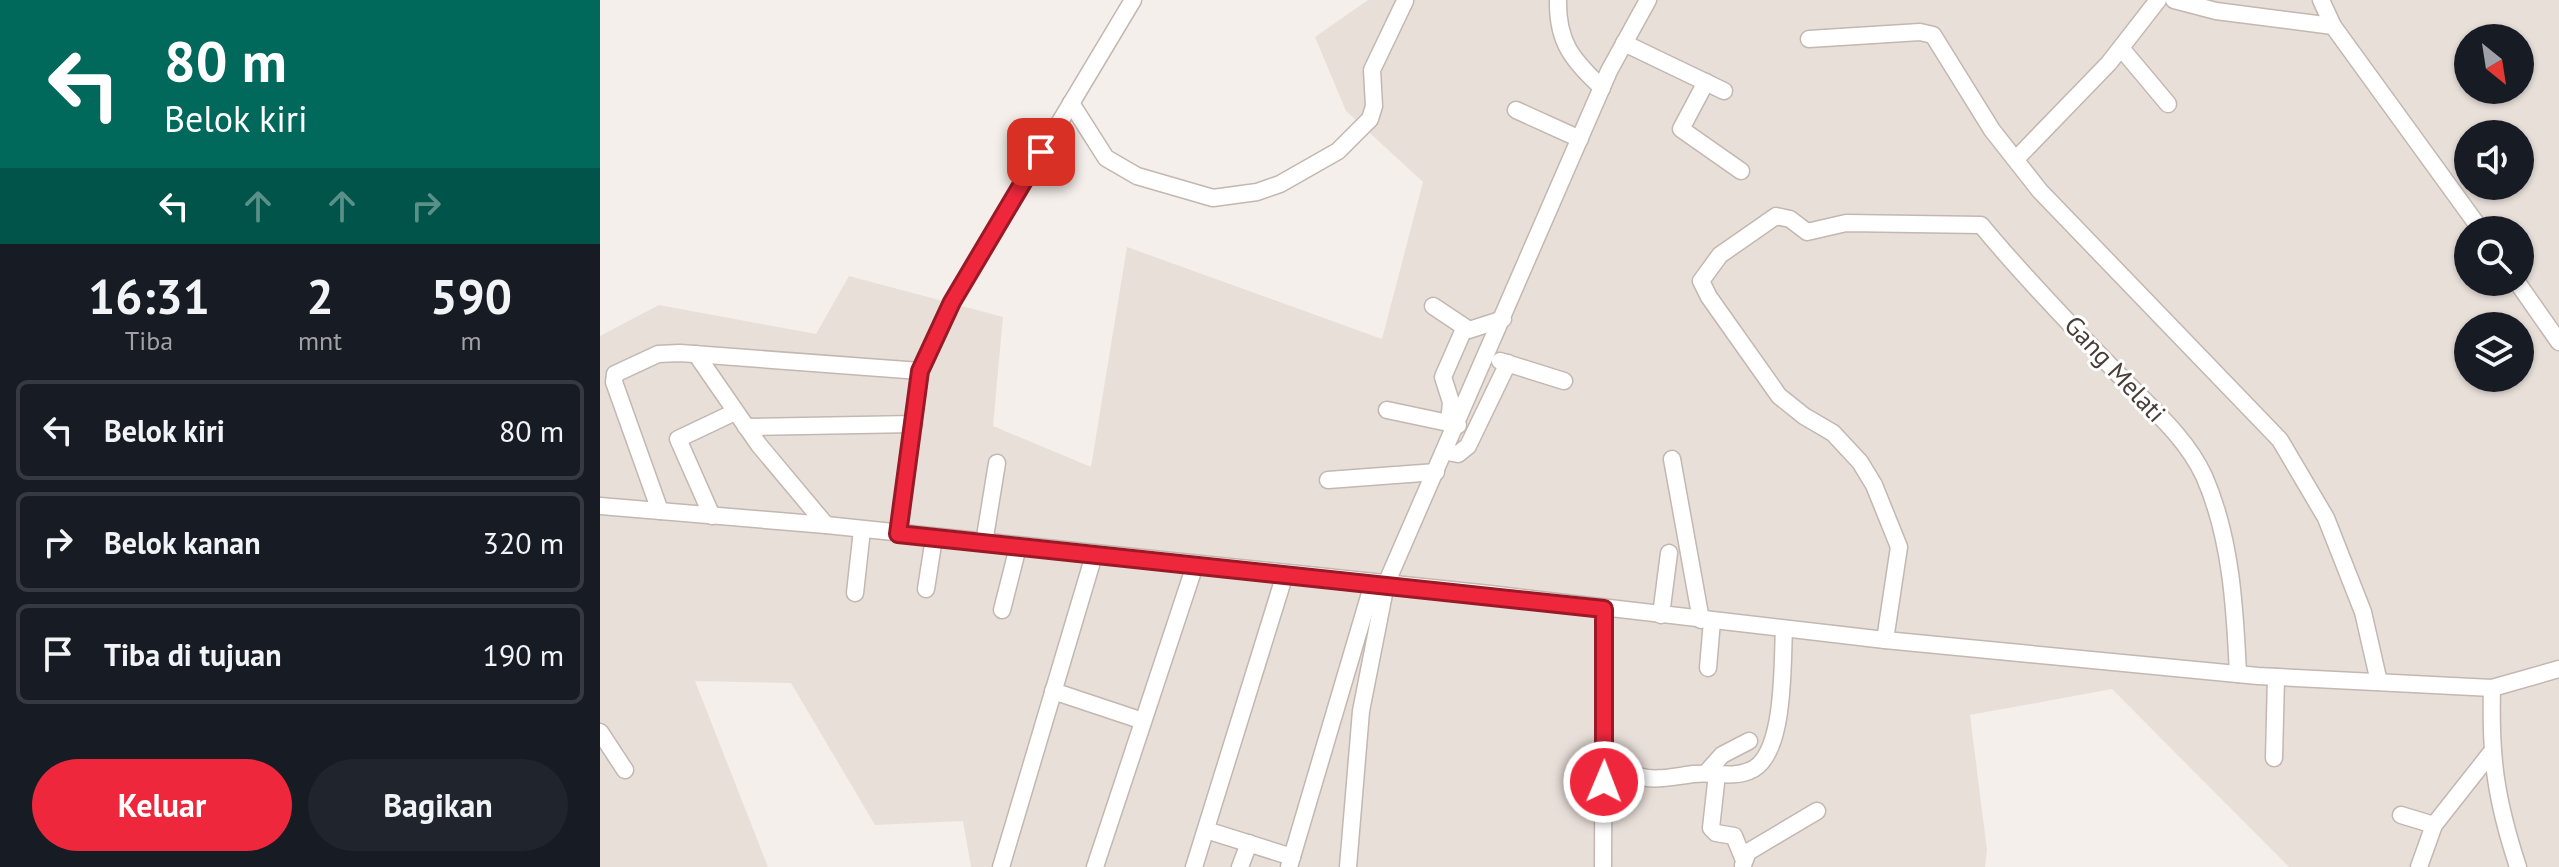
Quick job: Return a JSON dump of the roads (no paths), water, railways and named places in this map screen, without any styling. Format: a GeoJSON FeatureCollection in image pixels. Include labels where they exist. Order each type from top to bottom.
{"type":"FeatureCollection","features":[{"type":"Feature","properties":{"kind":"street"},"geometry":{"type":"LineString","coordinates":[[898,534],[920,371],[952,302],[1133,0]]}},
{"type":"Feature","properties":{"kind":"street"},"geometry":{"type":"LineString","coordinates":[[1558,0],[1563,39],[1570,57],[1602,88]]}},
{"type":"Feature","properties":{"kind":"street"},"geometry":{"type":"LineString","coordinates":[[1206,830],[1249,843],[1290,862],[1380,584],[1447,452],[1453,424],[1487,356],[1602,88],[1648,0]]}},
{"type":"Feature","properties":{"kind":"street"},"geometry":{"type":"LineString","coordinates":[[2017,158],[2121,48],[2158,0]]}},
{"type":"Feature","properties":{"kind":"street"},"geometry":{"type":"LineString","coordinates":[[2174,0],[2216,11],[2333,26]]}},
{"type":"Feature","properties":{"kind":"street"},"geometry":{"type":"LineString","coordinates":[[2321,0],[2333,26],[2471,216]]}},
{"type":"Feature","properties":{"kind":"street"},"geometry":{"type":"LineString","coordinates":[[1071,103],[1106,158],[1137,176],[1213,198],[1257,192],[1280,184],[1338,151],[1370,119],[1374,106],[1372,70],[1405,1]]}},
{"type":"Feature","properties":{"kind":"street"},"geometry":{"type":"LineString","coordinates":[[1809,39],[1920,32],[1933,35],[1992,130],[2040,191],[2280,440],[2326,518],[2363,612],[2379,682]]}},
{"type":"Feature","properties":{"kind":"street"},"geometry":{"type":"LineString","coordinates":[[1624,43],[1724,91]]}},
{"type":"Feature","properties":{"kind":"street"},"geometry":{"type":"LineString","coordinates":[[2121,48],[2168,104]]}},
{"type":"Feature","properties":{"kind":"street"},"geometry":{"type":"LineString","coordinates":[[1706,82],[1681,129],[1741,171]]}},
{"type":"Feature","properties":{"kind":"street"},"geometry":{"type":"LineString","coordinates":[[1516,110],[1580,139]]}},
{"type":"Feature","properties":{"kind":"street","name":"Gang Melati"},"geometry":{"type":"LineString","coordinates":[[1885,640],[1899,547],[1874,485],[1860,462],[1833,433],[1779,396],[1701,281],[1720,255],[1776,216],[1790,219],[1807,232],[1832,225],[1981,225],[2019,273],[2155,411],[2203,475],[2216,512],[2235,607],[2238,674]]}},
{"type":"Feature","properties":{"kind":"street"},"geometry":{"type":"LineString","coordinates":[[2527,296],[2559,342]]}},
{"type":"Feature","properties":{"kind":"street"},"geometry":{"type":"LineString","coordinates":[[1433,306],[1464,329],[1475,330],[1503,319]]}},
{"type":"Feature","properties":{"kind":"street"},"geometry":{"type":"LineString","coordinates":[[1453,424],[1451,402],[1443,377],[1464,329]]}},
{"type":"Feature","properties":{"kind":"street"},"geometry":{"type":"LineString","coordinates":[[662,511],[615,390],[615,374],[658,354],[696,354],[920,371]]}},
{"type":"Feature","properties":{"kind":"street"},"geometry":{"type":"LineString","coordinates":[[696,354],[746,427],[826,525]]}},
{"type":"Feature","properties":{"kind":"street"},"geometry":{"type":"LineString","coordinates":[[1487,356],[1564,381]]}},
{"type":"Feature","properties":{"kind":"street"},"geometry":{"type":"LineString","coordinates":[[1447,452],[1458,454],[1468,446],[1508,363]]}},
{"type":"Feature","properties":{"kind":"street"},"geometry":{"type":"LineString","coordinates":[[1387,410],[1453,424]]}},
{"type":"Feature","properties":{"kind":"street"},"geometry":{"type":"LineString","coordinates":[[704,515],[678,439],[735,412]]}},
{"type":"Feature","properties":{"kind":"street"},"geometry":{"type":"LineString","coordinates":[[746,427],[914,424]]}},
{"type":"Feature","properties":{"kind":"street"},"geometry":{"type":"LineString","coordinates":[[1672,459],[1706,620],[1708,668]]}},
{"type":"Feature","properties":{"kind":"street"},"geometry":{"type":"LineString","coordinates":[[984,543],[997,463]]}},
{"type":"Feature","properties":{"kind":"street"},"geometry":{"type":"LineString","coordinates":[[1328,480],[1436,472]]}},
{"type":"Feature","properties":{"kind":"street"},"geometry":{"type":"LineString","coordinates":[[600,506],[826,525],[1885,640],[2238,674],[2492,688],[2559,669]]}},
{"type":"Feature","properties":{"kind":"street"},"geometry":{"type":"LineString","coordinates":[[855,593],[862,530]]}},
{"type":"Feature","properties":{"kind":"street"},"geometry":{"type":"LineString","coordinates":[[926,589],[934,538]]}},
{"type":"Feature","properties":{"kind":"street"},"geometry":{"type":"LineString","coordinates":[[1002,610],[1018,547]]}},
{"type":"Feature","properties":{"kind":"street"},"geometry":{"type":"LineString","coordinates":[[1661,615],[1669,553]]}},
{"type":"Feature","properties":{"kind":"street"},"geometry":{"type":"LineString","coordinates":[[1001,867],[1094,555]]}},
{"type":"Feature","properties":{"kind":"street"},"geometry":{"type":"LineString","coordinates":[[1095,867],[1195,565]]}},
{"type":"Feature","properties":{"kind":"street"},"geometry":{"type":"LineString","coordinates":[[1194,867],[1285,574]]}},
{"type":"Feature","properties":{"kind":"street"},"geometry":{"type":"LineString","coordinates":[[1348,867],[1361,711],[1380,584]]}},
{"type":"Feature","properties":{"kind":"street"},"geometry":{"type":"LineString","coordinates":[[1603,867],[1604,609]]}},
{"type":"Feature","properties":{"kind":"street"},"geometry":{"type":"LineString","coordinates":[[1604,754],[1640,779],[1748,772],[1761,766],[1769,755],[1778,710],[1784,629]]}},
{"type":"Feature","properties":{"kind":"street"},"geometry":{"type":"LineString","coordinates":[[2274,758],[2276,677]]}},
{"type":"Feature","properties":{"kind":"street"},"geometry":{"type":"LineString","coordinates":[[2492,688],[2490,754],[2504,823],[2517,867]]}},
{"type":"Feature","properties":{"kind":"street"},"geometry":{"type":"LineString","coordinates":[[1053,691],[1143,721]]}},
{"type":"Feature","properties":{"kind":"street"},"geometry":{"type":"LineString","coordinates":[[600,732],[625,770]]}},
{"type":"Feature","properties":{"kind":"street"},"geometry":{"type":"LineString","coordinates":[[1749,741],[1722,755],[1712,774],[1711,828],[1716,833],[1734,836],[1744,862],[1817,811]]}},
{"type":"Feature","properties":{"kind":"street"},"geometry":{"type":"LineString","coordinates":[[2419,867],[2434,825],[2490,754]]}},
{"type":"Feature","properties":{"kind":"street"},"geometry":{"type":"LineString","coordinates":[[2401,815],[2434,825]]}},
{"type":"Feature","properties":{"kind":"street"},"geometry":{"type":"LineString","coordinates":[[1240,867],[1249,843]]}}]}
